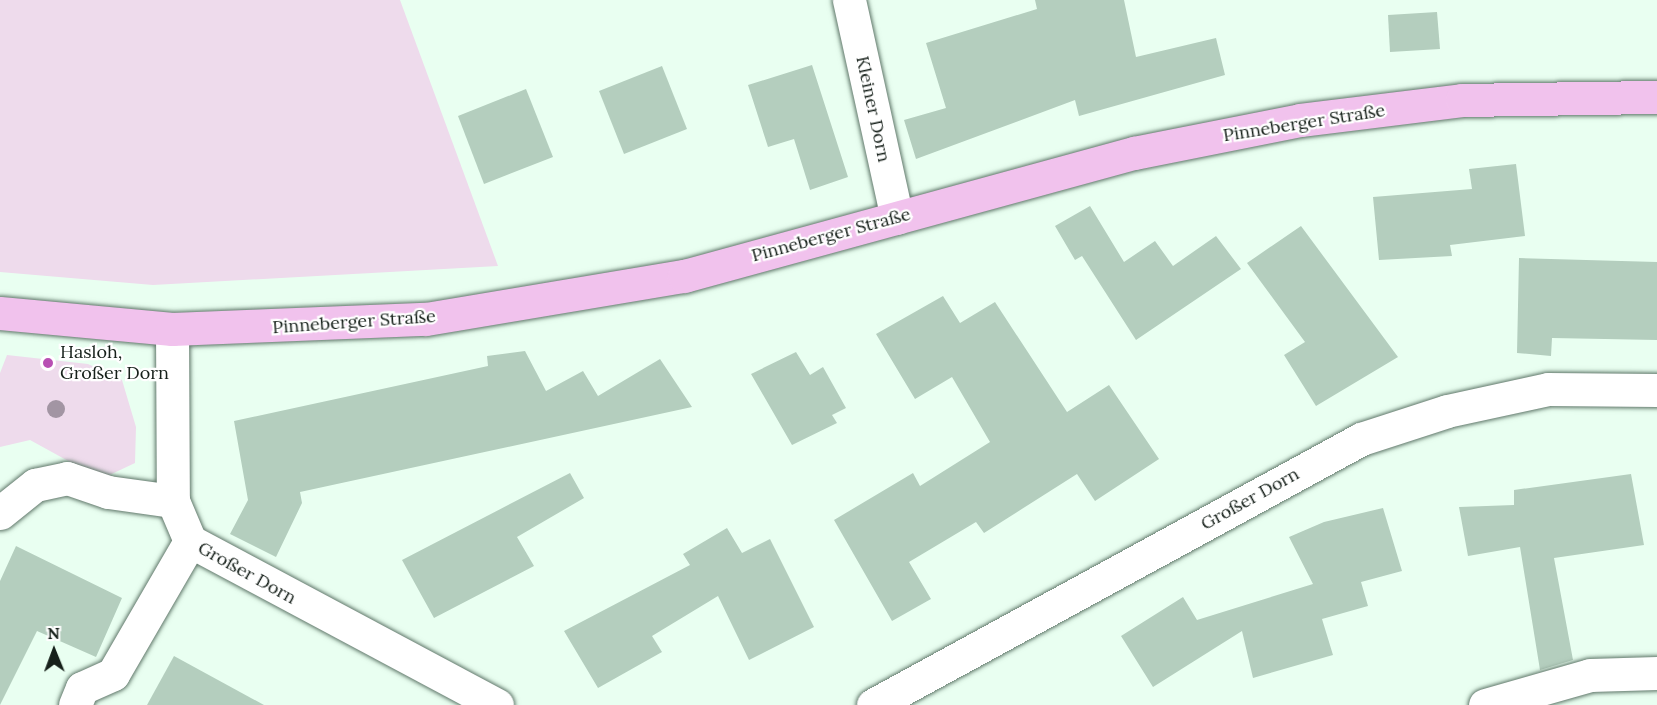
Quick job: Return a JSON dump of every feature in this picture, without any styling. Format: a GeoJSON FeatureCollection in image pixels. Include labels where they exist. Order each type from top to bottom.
{"type":"FeatureCollection","features":[{"type":"Feature","properties":{"kind":"main road","name":"Pinneberger Straße"},"geometry":{"type":"LineString","coordinates":[[0,313],[172,328],[426,319],[565,299],[684,276],[1134,153],[1300,120],[1462,100],[1657,97]]}},
{"type":"Feature","properties":{"kind":"street","name":"Kleiner Dorn"},"geometry":{"type":"LineString","coordinates":[[849,0],[897,218]]}},
{"type":"Feature","properties":{"kind":"street","name":"Großer Dorn"},"geometry":{"type":"LineString","coordinates":[[172,328],[173,501],[190,542],[444,694],[497,705]]}},
{"type":"Feature","properties":{"kind":"street","name":"Großer Dorn"},"geometry":{"type":"LineString","coordinates":[[873,705],[1361,439],[1447,411],[1548,389],[1657,390]]}},
{"type":"Feature","properties":{"kind":"street"},"geometry":{"type":"LineString","coordinates":[[0,513],[34,485],[67,478],[108,492],[173,501]]}},
{"type":"Feature","properties":{"kind":"street"},"geometry":{"type":"LineString","coordinates":[[75,705],[82,688],[112,674],[190,542]]}},
{"type":"Feature","properties":{"kind":"street"},"geometry":{"type":"LineString","coordinates":[[1485,705],[1590,675],[1657,674]]}},
{"type":"Feature","properties":{"kind":"shaded area"},"geometry":{"type":"Polygon","coordinates":[[[0,0],[400,0],[498,266],[153,285],[0,272],[0,0]]]}},
{"type":"Feature","properties":{"kind":"shaded area"},"geometry":{"type":"Polygon","coordinates":[[[7,355],[88,364],[122,380],[136,427],[135,463],[101,479],[30,440],[0,447],[0,373],[7,355]]]}},
{"type":"Feature","properties":{"kind":"building"},"geometry":{"type":"Polygon","coordinates":[[[1035,0],[1124,0],[1136,57],[1216,38],[1225,75],[1079,116],[1075,100],[916,159],[904,120],[946,108],[926,43],[1037,9],[1035,0]]]}},
{"type":"Feature","properties":{"kind":"building"},"geometry":{"type":"Polygon","coordinates":[[[1437,12],[1440,49],[1390,52],[1388,15],[1437,12]]]}},
{"type":"Feature","properties":{"kind":"building"},"geometry":{"type":"Polygon","coordinates":[[[812,65],[848,177],[810,190],[794,139],[768,147],[748,85],[812,65]]]}},
{"type":"Feature","properties":{"kind":"building"},"geometry":{"type":"Polygon","coordinates":[[[662,66],[687,129],[624,154],[599,91],[662,66]]]}},
{"type":"Feature","properties":{"kind":"building"},"geometry":{"type":"Polygon","coordinates":[[[526,89],[553,157],[484,184],[458,116],[526,89]]]}},
{"type":"Feature","properties":{"kind":"building"},"geometry":{"type":"Polygon","coordinates":[[[1516,164],[1525,236],[1450,245],[1452,256],[1379,260],[1373,197],[1472,189],[1469,169],[1516,164]]]}},
{"type":"Feature","properties":{"kind":"building"},"geometry":{"type":"Polygon","coordinates":[[[1090,206],[1124,262],[1155,241],[1173,266],[1216,236],[1241,269],[1136,340],[1082,256],[1075,260],[1055,226],[1090,206]]]}},
{"type":"Feature","properties":{"kind":"building"},"geometry":{"type":"Polygon","coordinates":[[[1301,226],[1398,357],[1316,406],[1284,355],[1305,342],[1247,263],[1301,226]]]}},
{"type":"Feature","properties":{"kind":"building"},"geometry":{"type":"Polygon","coordinates":[[[1519,258],[1657,262],[1657,340],[1552,338],[1551,356],[1517,353],[1519,258]]]}},
{"type":"Feature","properties":{"kind":"building"},"geometry":{"type":"Polygon","coordinates":[[[943,296],[960,323],[995,302],[1067,412],[1109,385],[1159,459],[1095,501],[1077,474],[984,533],[976,522],[909,562],[931,599],[892,621],[834,520],[913,473],[920,486],[990,442],[952,377],[915,399],[876,334],[943,296]]]}},
{"type":"Feature","properties":{"kind":"building"},"geometry":{"type":"Polygon","coordinates":[[[525,351],[546,391],[583,371],[598,396],[660,359],[692,407],[300,492],[302,503],[276,557],[230,534],[248,500],[234,421],[488,366],[487,356],[525,351]]]}},
{"type":"Feature","properties":{"kind":"building"},"geometry":{"type":"Polygon","coordinates":[[[796,352],[810,375],[823,367],[846,408],[832,415],[837,423],[792,445],[751,374],[796,352]]]}},
{"type":"Feature","properties":{"kind":"building"},"geometry":{"type":"Polygon","coordinates":[[[570,473],[584,498],[517,537],[534,566],[434,618],[402,560],[570,473]]]}},
{"type":"Feature","properties":{"kind":"building"},"geometry":{"type":"Polygon","coordinates":[[[1631,474],[1644,545],[1554,558],[1573,660],[1540,670],[1520,547],[1468,556],[1459,507],[1514,505],[1514,490],[1631,474]]]}},
{"type":"Feature","properties":{"kind":"building"},"geometry":{"type":"Polygon","coordinates":[[[1383,508],[1402,571],[1361,582],[1368,606],[1322,619],[1333,655],[1253,678],[1242,631],[1153,687],[1121,636],[1183,597],[1197,620],[1313,584],[1289,537],[1324,522],[1383,508]]]}},
{"type":"Feature","properties":{"kind":"building"},"geometry":{"type":"Polygon","coordinates":[[[727,528],[742,553],[770,539],[814,627],[749,660],[718,596],[652,636],[662,652],[598,688],[564,631],[690,565],[683,554],[727,528]]]}},
{"type":"Feature","properties":{"kind":"building"},"geometry":{"type":"Polygon","coordinates":[[[16,546],[122,598],[96,657],[37,631],[0,705],[0,581],[16,546]]]}},
{"type":"Feature","properties":{"kind":"building"},"geometry":{"type":"Polygon","coordinates":[[[174,656],[264,705],[147,705],[174,656]]]}},
{"type":"Feature","properties":{"kind":"place","name":"Hasloh, Großer Dorn"},"geometry":{"type":"Point","coordinates":[48,363]}}]}
